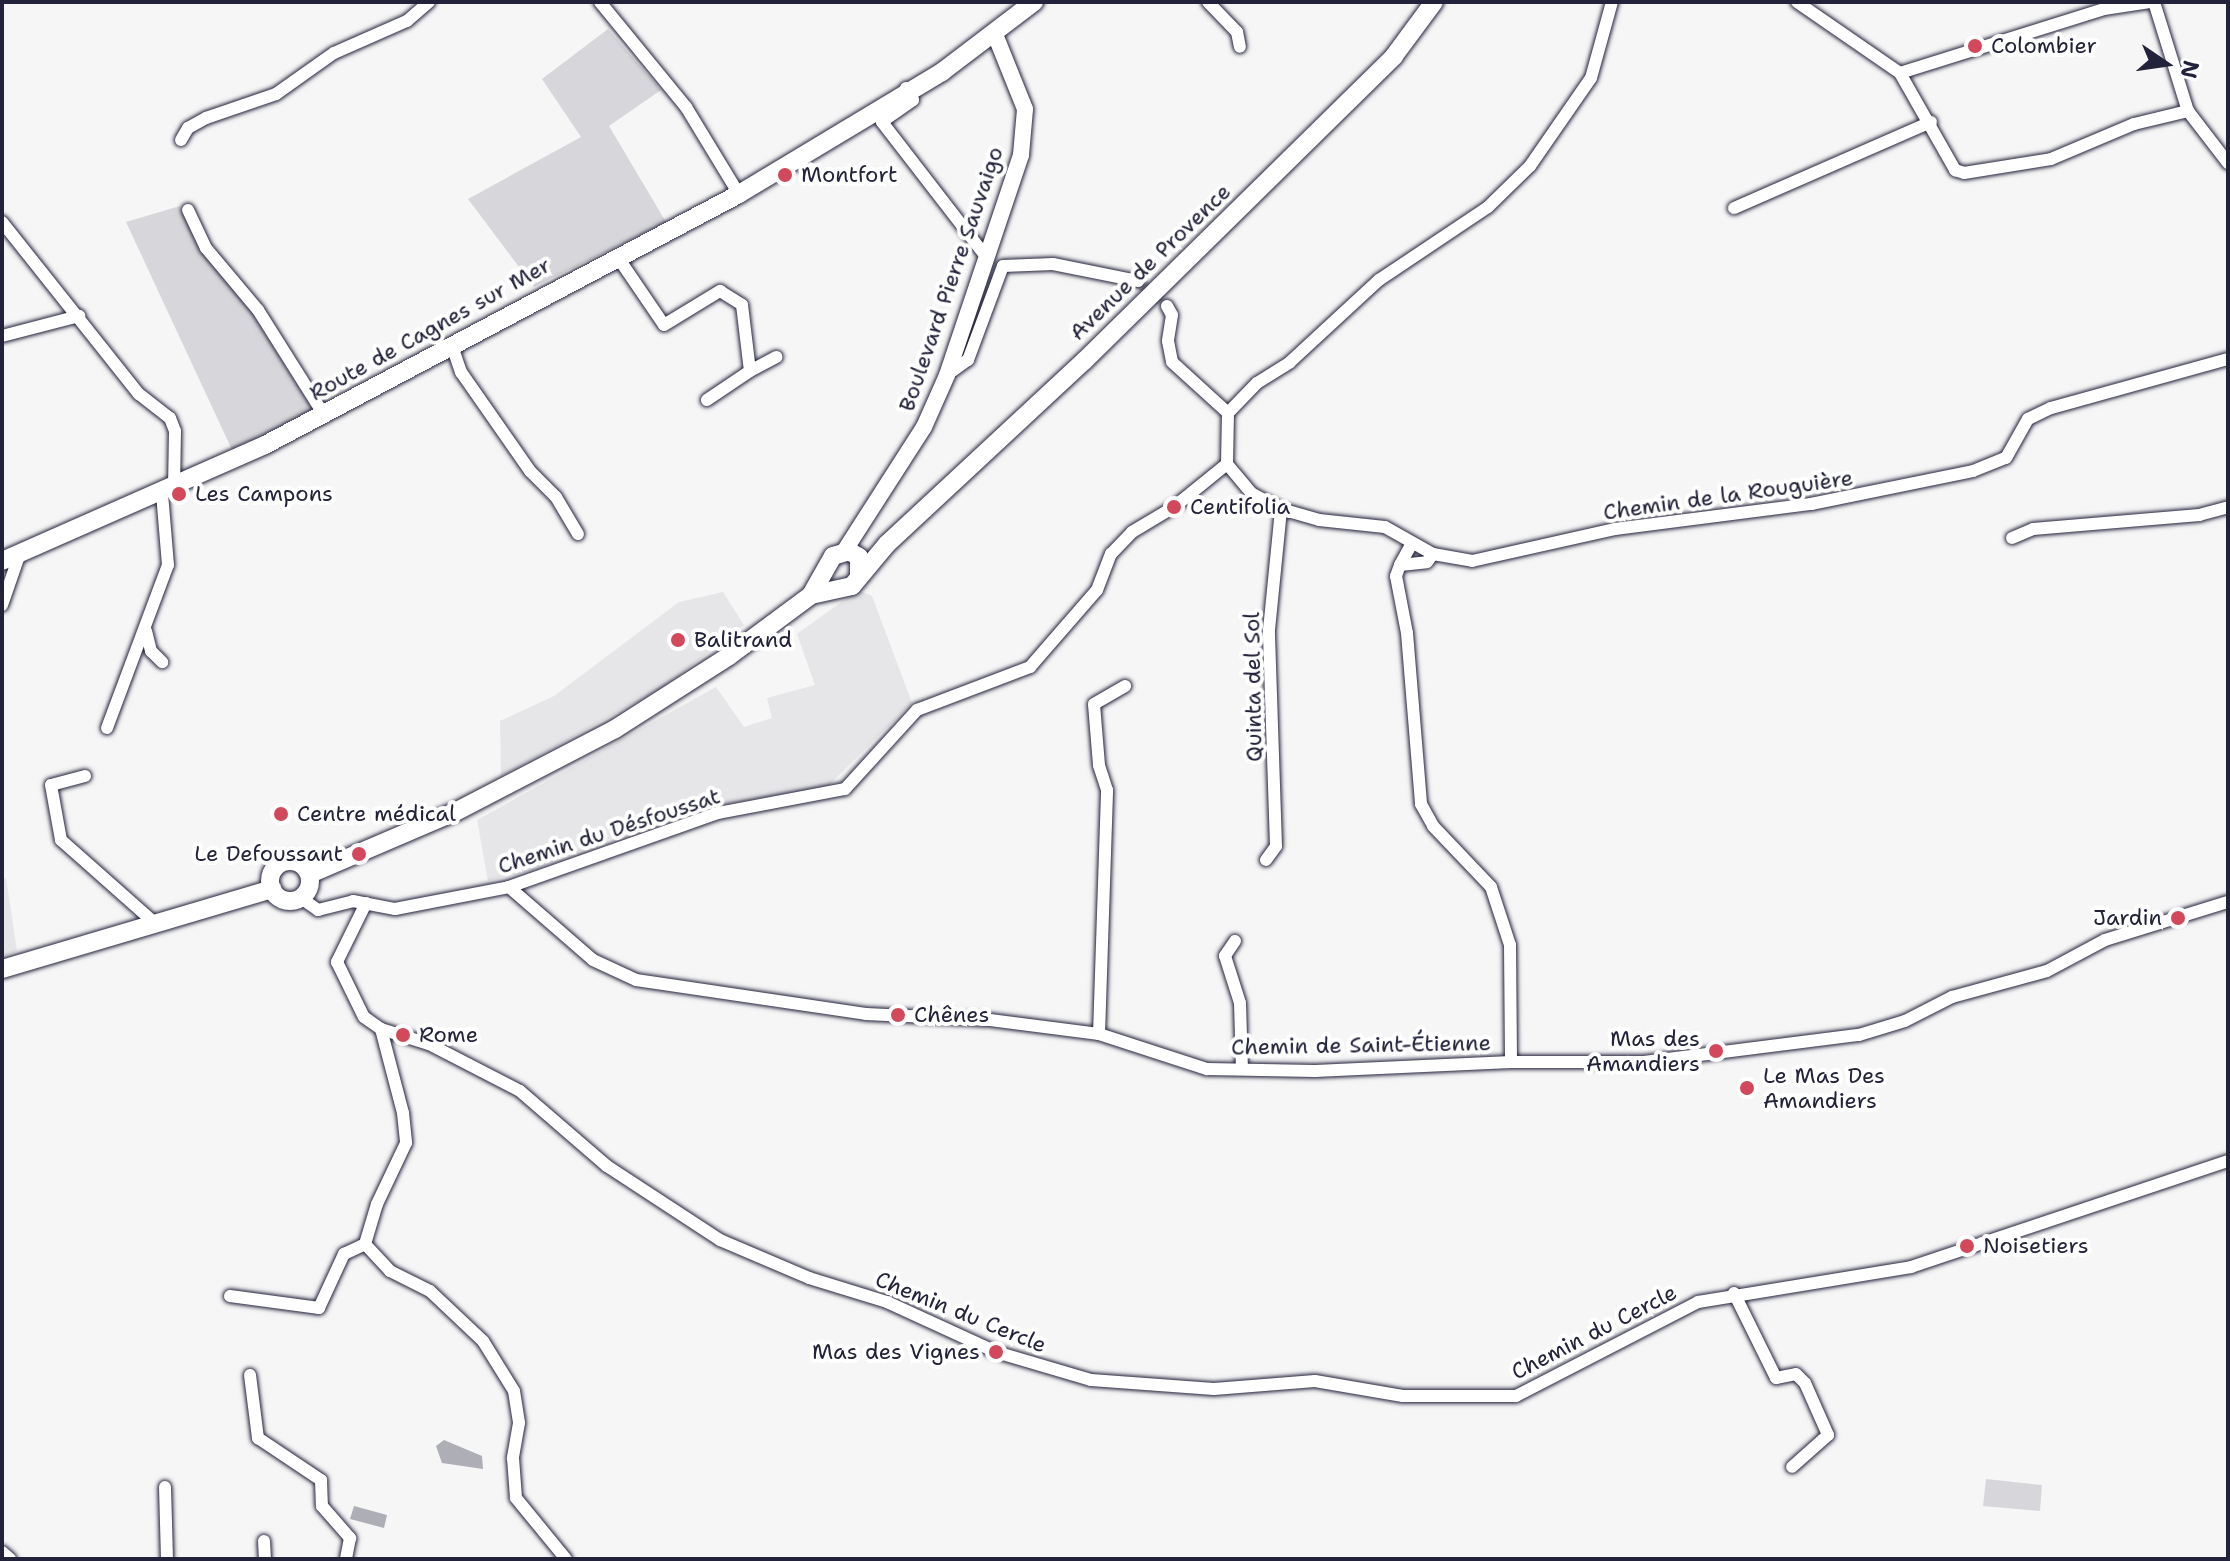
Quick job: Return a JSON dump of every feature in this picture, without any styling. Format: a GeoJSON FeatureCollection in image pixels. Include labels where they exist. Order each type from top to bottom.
{"type":"FeatureCollection","features":[{"type":"Feature","properties":{"kind":"main road","name":"Route de Cagnes sur Mer"},"geometry":{"type":"LineString","coordinates":[[906,90],[933,64],[1015,2]]}},
{"type":"Feature","properties":{"kind":"main road","name":"Route de Cagnes sur Mer"},"geometry":{"type":"LineString","coordinates":[[2,561],[168,491],[324,415],[617,256],[739,194],[906,90],[1034,2]]}},
{"type":"Feature","properties":{"kind":"main road","name":"Avenue de Provence"},"geometry":{"type":"LineString","coordinates":[[827,584],[843,591],[859,577],[887,544],[1084,361],[1394,56],[1434,2]]}},
{"type":"Feature","properties":{"kind":"main road"},"geometry":{"type":"LineString","coordinates":[[933,64],[988,35]]}},
{"type":"Feature","properties":{"kind":"main road","name":"Avenue de Provence"},"geometry":{"type":"LineString","coordinates":[[853,549],[887,544]]}},
{"type":"Feature","properties":{"kind":"main road"},"geometry":{"type":"LineString","coordinates":[[310,874],[455,812],[594,741],[729,656],[827,584],[825,565],[853,549],[859,577]]}},
{"type":"Feature","properties":{"kind":"main road"},"geometry":{"type":"LineString","coordinates":[[296,861],[310,874],[310,888],[301,898],[288,901],[272,889],[270,876],[283,862],[296,861]]}},
{"type":"Feature","properties":{"kind":"main road"},"geometry":{"type":"LineString","coordinates":[[2,969],[272,889]]}},
{"type":"Feature","properties":{"kind":"street"},"geometry":{"type":"LineString","coordinates":[[181,140],[206,118],[276,94],[334,53],[407,21],[429,2]]}},
{"type":"Feature","properties":{"kind":"street"},"geometry":{"type":"LineString","coordinates":[[600,2],[686,107],[739,194]]}},
{"type":"Feature","properties":{"kind":"street"},"geometry":{"type":"LineString","coordinates":[[988,35],[1022,2]]}},
{"type":"Feature","properties":{"kind":"street"},"geometry":{"type":"LineString","coordinates":[[1208,2],[1237,32],[1240,47]]}},
{"type":"Feature","properties":{"kind":"street"},"geometry":{"type":"LineString","coordinates":[[1227,464],[1228,413],[1379,280],[1488,207],[1530,166],[1591,78],[1612,2]]}},
{"type":"Feature","properties":{"kind":"street"},"geometry":{"type":"LineString","coordinates":[[1797,2],[1900,73],[1931,122],[1955,170],[1964,173],[2051,159],[2134,124],[2188,111]]}},
{"type":"Feature","properties":{"kind":"street"},"geometry":{"type":"LineString","coordinates":[[1900,73],[2090,13],[2153,2],[2188,111],[2228,163]]}},
{"type":"Feature","properties":{"kind":"street","name":"Boulevard Pierre Sauvaigo"},"geometry":{"type":"LineString","coordinates":[[853,549],[924,427],[947,375],[1025,132],[1025,109],[1011,68],[988,35]]}},
{"type":"Feature","properties":{"kind":"street"},"geometry":{"type":"LineString","coordinates":[[906,90],[913,100],[882,122],[987,258]]}},
{"type":"Feature","properties":{"kind":"street"},"geometry":{"type":"LineString","coordinates":[[1734,208],[1931,122]]}},
{"type":"Feature","properties":{"kind":"street"},"geometry":{"type":"LineString","coordinates":[[2213,141],[2228,135]]}},
{"type":"Feature","properties":{"kind":"street"},"geometry":{"type":"LineString","coordinates":[[188,210],[206,248],[258,310],[324,415]]}},
{"type":"Feature","properties":{"kind":"street"},"geometry":{"type":"LineString","coordinates":[[2,222],[139,394],[170,418],[175,431],[168,491],[169,556],[146,631],[107,728]]}},
{"type":"Feature","properties":{"kind":"street"},"geometry":{"type":"LineString","coordinates":[[617,256],[664,325],[720,291],[732,296],[747,319],[750,371]]}},
{"type":"Feature","properties":{"kind":"street"},"geometry":{"type":"LineString","coordinates":[[947,375],[968,360],[1003,266],[1053,264],[1138,281]]}},
{"type":"Feature","properties":{"kind":"street"},"geometry":{"type":"LineString","coordinates":[[1167,306],[1172,315],[1168,341],[1172,362],[1228,413]]}},
{"type":"Feature","properties":{"kind":"street"},"geometry":{"type":"LineString","coordinates":[[2,336],[79,316]]}},
{"type":"Feature","properties":{"kind":"street"},"geometry":{"type":"LineString","coordinates":[[452,346],[461,372],[530,471],[556,497],[578,534]]}},
{"type":"Feature","properties":{"kind":"street"},"geometry":{"type":"LineString","coordinates":[[707,400],[776,357]]}},
{"type":"Feature","properties":{"kind":"street","name":"Chemin de la Rouguière"},"geometry":{"type":"LineString","coordinates":[[1227,464],[1251,493],[1281,509],[1319,520],[1385,527],[1411,545],[1433,554],[1472,561],[1615,529],[1811,504],[1959,474],[2006,458],[2028,419],[2051,408],[2228,359]]}},
{"type":"Feature","properties":{"kind":"street","name":"Chemin du Désfoussat"},"geometry":{"type":"LineString","coordinates":[[301,898],[318,910],[366,903],[395,909],[509,887],[718,813],[845,789],[917,710],[1030,667],[1043,656],[1097,590],[1111,554],[1132,532],[1174,507],[1227,464]]}},
{"type":"Feature","properties":{"kind":"street"},"geometry":{"type":"LineString","coordinates":[[2012,538],[2033,529],[2199,515],[2228,507]]}},
{"type":"Feature","properties":{"kind":"street","name":"Quinta del Sol"},"geometry":{"type":"LineString","coordinates":[[1266,860],[1276,846],[1269,630],[1281,509]]}},
{"type":"Feature","properties":{"kind":"street"},"geometry":{"type":"LineString","coordinates":[[1411,545],[1396,576],[1407,633],[1421,804],[1433,826],[1491,887],[1510,945],[1511,1062]]}},
{"type":"Feature","properties":{"kind":"street"},"geometry":{"type":"LineString","coordinates":[[2,605],[20,553]]}},
{"type":"Feature","properties":{"kind":"street"},"geometry":{"type":"LineString","coordinates":[[1400,565],[1427,562],[1433,554]]}},
{"type":"Feature","properties":{"kind":"street"},"geometry":{"type":"LineString","coordinates":[[146,631],[151,651],[162,662]]}},
{"type":"Feature","properties":{"kind":"street"},"geometry":{"type":"LineString","coordinates":[[1099,1034],[1107,790],[1099,765],[1094,704],[1125,686]]}},
{"type":"Feature","properties":{"kind":"street"},"geometry":{"type":"LineString","coordinates":[[85,776],[51,785],[61,840],[156,924]]}},
{"type":"Feature","properties":{"kind":"street","name":"Chemin de Saint-Étienne"},"geometry":{"type":"LineString","coordinates":[[509,887],[593,960],[636,980],[866,1014],[990,1020],[1099,1034],[1207,1069],[1315,1071],[1511,1062],[1644,1062],[1859,1035],[1905,1021],[1952,997],[2047,971],[2105,940],[2228,902]]}},
{"type":"Feature","properties":{"kind":"street"},"geometry":{"type":"LineString","coordinates":[[230,1296],[319,1308],[344,1254],[365,1244],[377,1204],[406,1143],[403,1113],[381,1029],[364,1017],[337,962],[366,903]]}},
{"type":"Feature","properties":{"kind":"street"},"geometry":{"type":"LineString","coordinates":[[1235,941],[1225,956],[1240,1003],[1242,1069]]}},
{"type":"Feature","properties":{"kind":"street","name":"Chemin du Cercle"},"geometry":{"type":"LineString","coordinates":[[381,1029],[429,1044],[499,1078],[607,1166],[720,1240],[809,1278],[887,1302],[996,1352],[1091,1380],[1214,1389],[1315,1381],[1403,1396],[1516,1396],[1698,1302],[1734,1293],[1850,1280],[1911,1267],[2228,1161]]}},
{"type":"Feature","properties":{"kind":"street"},"geometry":{"type":"LineString","coordinates":[[365,1244],[390,1271],[430,1291],[483,1341],[514,1391],[519,1423],[513,1458],[516,1498],[566,1559]]}},
{"type":"Feature","properties":{"kind":"street"},"geometry":{"type":"LineString","coordinates":[[1734,1293],[1776,1378],[1796,1374],[1805,1383],[1828,1435],[1792,1467]]}},
{"type":"Feature","properties":{"kind":"street"},"geometry":{"type":"LineString","coordinates":[[250,1375],[258,1438],[321,1480],[322,1506],[350,1538],[346,1559]]}},
{"type":"Feature","properties":{"kind":"street"},"geometry":{"type":"LineString","coordinates":[[165,1487],[167,1559]]}},
{"type":"Feature","properties":{"kind":"street"},"geometry":{"type":"LineString","coordinates":[[264,1541],[265,1559]]}},
{"type":"Feature","properties":{"kind":"street"},"geometry":{"type":"LineString","coordinates":[[2,1552],[10,1559]]}},
{"type":"Feature","properties":{"kind":"shaded area"},"geometry":{"type":"Polygon","coordinates":[[[608,29],[661,90],[609,126],[666,222],[534,287],[468,199],[581,137],[542,79],[608,29]]]}},
{"type":"Feature","properties":{"kind":"shaded area"},"geometry":{"type":"Polygon","coordinates":[[[180,206],[203,251],[243,298],[312,409],[233,452],[126,222],[180,206]]]}},
{"type":"Feature","properties":{"kind":"shaded area"},"geometry":{"type":"Polygon","coordinates":[[[858,590],[872,596],[912,703],[828,786],[705,808],[639,827],[533,870],[488,881],[477,820],[716,687],[744,727],[772,718],[767,698],[815,685],[797,634],[858,590]]]}},
{"type":"Feature","properties":{"kind":"shaded area"},"geometry":{"type":"Polygon","coordinates":[[[723,592],[744,625],[662,688],[501,776],[500,721],[554,696],[679,602],[723,592]]]}},
{"type":"Feature","properties":{"kind":"shaded area"},"geometry":{"type":"Polygon","coordinates":[[[6,878],[17,951],[2,957],[2,880],[6,878]]]}},
{"type":"Feature","properties":{"kind":"shaded area"},"geometry":{"type":"Polygon","coordinates":[[[444,1440],[482,1456],[483,1469],[442,1463],[436,1446],[444,1440]]]}},
{"type":"Feature","properties":{"kind":"shaded area"},"geometry":{"type":"Polygon","coordinates":[[[1986,1479],[2042,1485],[2040,1511],[1983,1506],[1986,1479]]]}},
{"type":"Feature","properties":{"kind":"shaded area"},"geometry":{"type":"Polygon","coordinates":[[[354,1506],[387,1515],[384,1528],[350,1519],[354,1506]]]}},
{"type":"Feature","properties":{"kind":"tunnel"},"geometry":{"type":"LineString","coordinates":[[1138,281],[1167,306]]}},
{"type":"Feature","properties":{"kind":"place","name":"Colombier"},"geometry":{"type":"Point","coordinates":[1975,46]}},
{"type":"Feature","properties":{"kind":"place","name":"Montfort"},"geometry":{"type":"Point","coordinates":[785,175]}},
{"type":"Feature","properties":{"kind":"place","name":"Les Campons"},"geometry":{"type":"Point","coordinates":[179,494]}},
{"type":"Feature","properties":{"kind":"place","name":"Centifolia"},"geometry":{"type":"Point","coordinates":[1174,507]}},
{"type":"Feature","properties":{"kind":"place","name":"Balitrand"},"geometry":{"type":"Point","coordinates":[678,640]}},
{"type":"Feature","properties":{"kind":"place","name":"Centre médical"},"geometry":{"type":"Point","coordinates":[281,814]}},
{"type":"Feature","properties":{"kind":"place","name":"Le Defoussant"},"geometry":{"type":"Point","coordinates":[359,854]}},
{"type":"Feature","properties":{"kind":"place","name":"Jardin"},"geometry":{"type":"Point","coordinates":[2178,918]}},
{"type":"Feature","properties":{"kind":"place","name":"Chênes"},"geometry":{"type":"Point","coordinates":[898,1015]}},
{"type":"Feature","properties":{"kind":"place","name":"Rome"},"geometry":{"type":"Point","coordinates":[403,1035]}},
{"type":"Feature","properties":{"kind":"place","name":"Mas des Amandiers"},"geometry":{"type":"Point","coordinates":[1716,1051]}},
{"type":"Feature","properties":{"kind":"place","name":"Le Mas Des Amandiers"},"geometry":{"type":"Point","coordinates":[1747,1088]}},
{"type":"Feature","properties":{"kind":"place","name":"Noisetiers"},"geometry":{"type":"Point","coordinates":[1967,1246]}},
{"type":"Feature","properties":{"kind":"place","name":"Mas des Vignes"},"geometry":{"type":"Point","coordinates":[996,1352]}}]}
